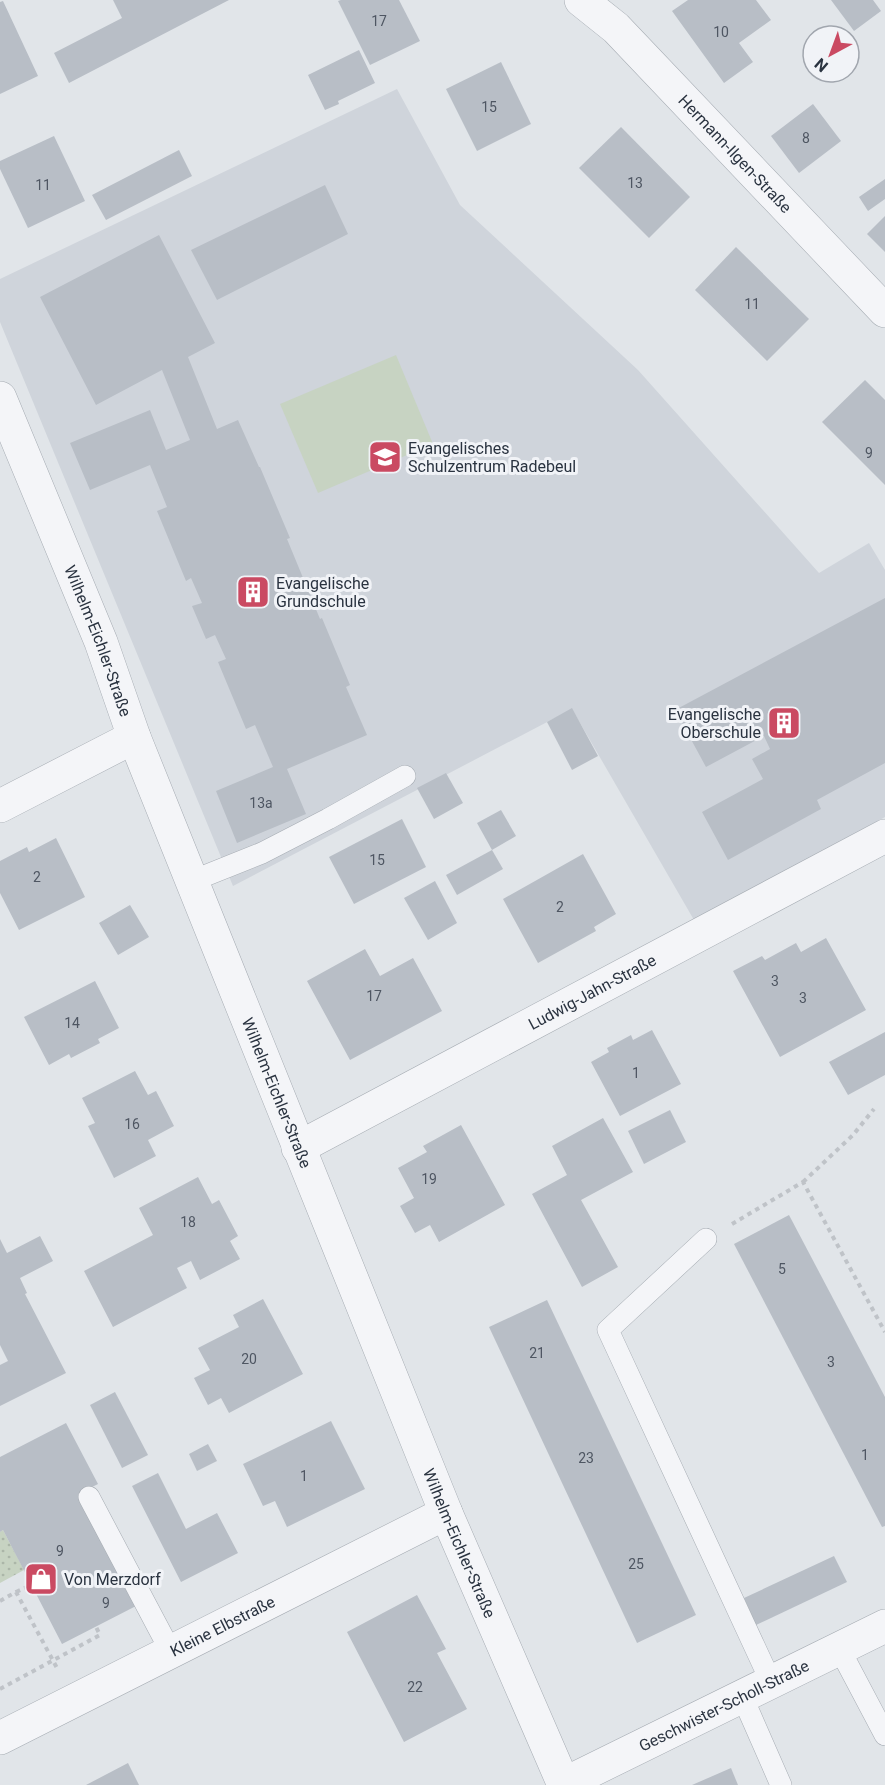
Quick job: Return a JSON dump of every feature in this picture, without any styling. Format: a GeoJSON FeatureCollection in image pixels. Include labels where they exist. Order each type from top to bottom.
{"type":"FeatureCollection","features":[{"type":"Feature","properties":{"kind":"street","name":"Hermann-Ilgen-Straße"},"geometry":{"type":"LineString","coordinates":[[581,0],[616,28],[885,311]]}},
{"type":"Feature","properties":{"kind":"street","name":"Wilhelm-Eichler-Straße"},"geometry":{"type":"LineString","coordinates":[[0,398],[101,642],[134,737],[446,1513],[564,1784]]}},
{"type":"Feature","properties":{"kind":"street"},"geometry":{"type":"LineString","coordinates":[[0,806],[134,737]]}},
{"type":"Feature","properties":{"kind":"street","name":"Ludwig-Jahn-Straße"},"geometry":{"type":"LineString","coordinates":[[298,1148],[885,836]]}},
{"type":"Feature","properties":{"kind":"street","name":"Kleine Elbstraße"},"geometry":{"type":"LineString","coordinates":[[0,1738],[446,1513]]}},
{"type":"Feature","properties":{"kind":"street","name":"Geschwister-Scholl-Straße"},"geometry":{"type":"LineString","coordinates":[[564,1784],[885,1626]]}},
{"type":"Feature","properties":{"kind":"lane"},"geometry":{"type":"LineString","coordinates":[[192,880],[262,853],[405,776]]}},
{"type":"Feature","properties":{"kind":"lane"},"geometry":{"type":"LineString","coordinates":[[706,1239],[608,1330],[771,1682]]}},
{"type":"Feature","properties":{"kind":"lane"},"geometry":{"type":"LineString","coordinates":[[89,1497],[171,1652]]}},
{"type":"Feature","properties":{"kind":"lane"},"geometry":{"type":"LineString","coordinates":[[839,1648],[885,1735]]}},
{"type":"Feature","properties":{"kind":"lane"},"geometry":{"type":"LineString","coordinates":[[742,1696],[781,1785]]}},
{"type":"Feature","properties":{"kind":"path"},"geometry":{"type":"LineString","coordinates":[[706,1239],[803,1182],[853,1136],[874,1108]]}},
{"type":"Feature","properties":{"kind":"path"},"geometry":{"type":"LineString","coordinates":[[803,1182],[885,1332]]}},
{"type":"Feature","properties":{"kind":"path"},"geometry":{"type":"LineString","coordinates":[[0,1601],[31,1585]]}},
{"type":"Feature","properties":{"kind":"path"},"geometry":{"type":"LineString","coordinates":[[16,1592],[53,1661]]}},
{"type":"Feature","properties":{"kind":"path"},"geometry":{"type":"LineString","coordinates":[[0,1689],[100,1635],[96,1627]]}},
{"type":"Feature","properties":{"kind":"shaded area","name":"Evangelisches Schulzentrum Radebeul"},"geometry":{"type":"Polygon","coordinates":[[[397,89],[460,205],[638,370],[819,573],[869,543],[885,570],[885,817],[694,920],[572,709],[233,886],[0,322],[0,279],[397,89]]]}},
{"type":"Feature","properties":{"kind":"green space"},"geometry":{"type":"Polygon","coordinates":[[[396,355],[433,444],[318,493],[280,404],[396,355]]]}},
{"type":"Feature","properties":{"kind":"green space"},"geometry":{"type":"Polygon","coordinates":[[[3,1530],[24,1570],[0,1583],[0,1532],[3,1530]]]}},
{"type":"Feature","properties":{"kind":"building"},"geometry":{"type":"Polygon","coordinates":[[[113,0],[229,0],[69,83],[54,53],[122,18],[113,0]]]}},
{"type":"Feature","properties":{"kind":"building"},"geometry":{"type":"Polygon","coordinates":[[[399,0],[420,41],[370,65],[338,1],[399,0]]]}},
{"type":"Feature","properties":{"kind":"building"},"geometry":{"type":"Polygon","coordinates":[[[688,0],[756,0],[771,20],[739,43],[753,62],[724,83],[672,11],[688,0]]]}},
{"type":"Feature","properties":{"kind":"building"},"geometry":{"type":"Polygon","coordinates":[[[831,0],[873,0],[881,11],[861,26],[849,24],[831,0]]]}},
{"type":"Feature","properties":{"kind":"building"},"geometry":{"type":"Polygon","coordinates":[[[3,1],[38,76],[0,94],[0,2],[3,1]]]}},
{"type":"Feature","properties":{"kind":"building"},"geometry":{"type":"Polygon","coordinates":[[[359,50],[375,83],[325,110],[308,75],[359,50]]]}},
{"type":"Feature","properties":{"kind":"building"},"geometry":{"type":"Polygon","coordinates":[[[501,62],[531,124],[477,151],[446,89],[501,62]]]}},
{"type":"Feature","properties":{"kind":"building"},"geometry":{"type":"Polygon","coordinates":[[[813,104],[841,141],[799,173],[771,136],[813,104]]]}},
{"type":"Feature","properties":{"kind":"building"},"geometry":{"type":"Polygon","coordinates":[[[621,127],[690,197],[649,238],[579,168],[621,127]]]}},
{"type":"Feature","properties":{"kind":"building"},"geometry":{"type":"Polygon","coordinates":[[[54,136],[85,201],[28,228],[0,169],[0,161],[54,136]]]}},
{"type":"Feature","properties":{"kind":"building"},"geometry":{"type":"Polygon","coordinates":[[[179,150],[192,176],[106,220],[92,195],[179,150]]]}},
{"type":"Feature","properties":{"kind":"building"},"geometry":{"type":"Polygon","coordinates":[[[885,179],[885,199],[868,211],[859,197],[885,179]]]}},
{"type":"Feature","properties":{"kind":"building"},"geometry":{"type":"Polygon","coordinates":[[[325,185],[348,234],[217,300],[191,250],[325,185]]]}},
{"type":"Feature","properties":{"kind":"building"},"geometry":{"type":"Polygon","coordinates":[[[885,216],[885,252],[867,234],[885,216]]]}},
{"type":"Feature","properties":{"kind":"building"},"geometry":{"type":"Polygon","coordinates":[[[159,235],[215,343],[188,357],[217,429],[238,420],[290,538],[287,539],[350,685],[346,687],[367,735],[287,769],[306,814],[237,843],[216,791],[273,767],[255,725],[246,729],[218,662],[226,659],[215,635],[206,639],[192,606],[202,603],[191,578],[186,581],[157,511],[167,507],[150,465],[90,490],[70,443],[150,410],[166,450],[190,440],[162,370],[96,405],[40,297],[159,235]]]}},
{"type":"Feature","properties":{"kind":"building"},"geometry":{"type":"Polygon","coordinates":[[[736,247],[809,319],[767,361],[695,290],[736,247]]]}},
{"type":"Feature","properties":{"kind":"building"},"geometry":{"type":"Polygon","coordinates":[[[865,380],[885,400],[885,485],[822,422],[865,380]]]}},
{"type":"Feature","properties":{"kind":"building","name":"Evangelische Oberschule"},"geometry":{"type":"Polygon","coordinates":[[[885,598],[885,763],[817,800],[821,809],[728,860],[702,812],[763,779],[752,759],[770,749],[764,736],[706,767],[675,710],[885,598]]]}},
{"type":"Feature","properties":{"kind":"building"},"geometry":{"type":"Polygon","coordinates":[[[572,708],[598,756],[572,770],[547,722],[572,708]]]}},
{"type":"Feature","properties":{"kind":"building"},"geometry":{"type":"Polygon","coordinates":[[[446,773],[463,803],[434,819],[417,788],[446,773]]]}},
{"type":"Feature","properties":{"kind":"building"},"geometry":{"type":"Polygon","coordinates":[[[501,810],[516,836],[492,850],[477,823],[501,810]]]}},
{"type":"Feature","properties":{"kind":"building"},"geometry":{"type":"Polygon","coordinates":[[[402,819],[426,867],[354,904],[329,857],[402,819]]]}},
{"type":"Feature","properties":{"kind":"building"},"geometry":{"type":"Polygon","coordinates":[[[56,838],[85,897],[19,930],[0,893],[0,861],[27,847],[29,852],[56,838]]]}},
{"type":"Feature","properties":{"kind":"building"},"geometry":{"type":"Polygon","coordinates":[[[492,850],[503,869],[457,895],[446,875],[492,850]]]}},
{"type":"Feature","properties":{"kind":"building"},"geometry":{"type":"Polygon","coordinates":[[[583,854],[616,914],[594,927],[596,931],[538,963],[503,899],[583,854]]]}},
{"type":"Feature","properties":{"kind":"building"},"geometry":{"type":"Polygon","coordinates":[[[435,881],[457,923],[428,940],[404,898],[435,881]]]}},
{"type":"Feature","properties":{"kind":"building"},"geometry":{"type":"Polygon","coordinates":[[[130,905],[149,937],[118,955],[99,923],[130,905]]]}},
{"type":"Feature","properties":{"kind":"building"},"geometry":{"type":"Polygon","coordinates":[[[826,938],[866,1010],[780,1057],[733,971],[762,956],[765,960],[796,943],[801,952],[826,938]]]}},
{"type":"Feature","properties":{"kind":"building"},"geometry":{"type":"Polygon","coordinates":[[[365,949],[380,976],[413,958],[442,1011],[350,1060],[307,981],[365,949]]]}},
{"type":"Feature","properties":{"kind":"building"},"geometry":{"type":"Polygon","coordinates":[[[95,981],[119,1028],[98,1039],[100,1043],[71,1058],[69,1054],[49,1065],[24,1017],[95,981]]]}},
{"type":"Feature","properties":{"kind":"building"},"geometry":{"type":"Polygon","coordinates":[[[652,1030],[681,1084],[620,1116],[591,1062],[609,1052],[607,1048],[631,1035],[633,1040],[652,1030]]]}},
{"type":"Feature","properties":{"kind":"building"},"geometry":{"type":"Polygon","coordinates":[[[885,1032],[885,1075],[848,1095],[829,1062],[885,1032]]]}},
{"type":"Feature","properties":{"kind":"building"},"geometry":{"type":"Polygon","coordinates":[[[135,1071],[148,1095],[156,1091],[174,1126],[148,1140],[156,1156],[114,1178],[88,1126],[95,1123],[82,1098],[135,1071]]]}},
{"type":"Feature","properties":{"kind":"building"},"geometry":{"type":"Polygon","coordinates":[[[670,1110],[686,1142],[644,1164],[628,1131],[670,1110]]]}},
{"type":"Feature","properties":{"kind":"building"},"geometry":{"type":"Polygon","coordinates":[[[603,1118],[633,1172],[581,1200],[618,1267],[582,1287],[532,1194],[567,1175],[552,1146],[603,1118]]]}},
{"type":"Feature","properties":{"kind":"building"},"geometry":{"type":"Polygon","coordinates":[[[461,1125],[505,1205],[439,1242],[430,1225],[415,1233],[400,1206],[414,1198],[398,1168],[427,1152],[423,1146],[461,1125]]]}},
{"type":"Feature","properties":{"kind":"building"},"geometry":{"type":"Polygon","coordinates":[[[198,1177],[212,1204],[219,1200],[238,1236],[230,1241],[240,1259],[200,1280],[191,1261],[177,1268],[187,1288],[113,1327],[84,1271],[153,1235],[139,1208],[198,1177]]]}},
{"type":"Feature","properties":{"kind":"building"},"geometry":{"type":"Polygon","coordinates":[[[789,1215],[885,1397],[885,1526],[882,1527],[734,1244],[789,1215]]]}},
{"type":"Feature","properties":{"kind":"building"},"geometry":{"type":"Polygon","coordinates":[[[40,1236],[53,1261],[20,1278],[27,1293],[25,1294],[66,1373],[0,1406],[0,1365],[8,1361],[0,1345],[0,1239],[7,1253],[40,1236]]]}},
{"type":"Feature","properties":{"kind":"building"},"geometry":{"type":"Polygon","coordinates":[[[263,1299],[303,1374],[229,1413],[221,1398],[208,1405],[194,1378],[210,1370],[198,1348],[239,1327],[233,1315],[263,1299]]]}},
{"type":"Feature","properties":{"kind":"building"},"geometry":{"type":"Polygon","coordinates":[[[547,1300],[696,1615],[637,1643],[489,1327],[547,1300]]]}},
{"type":"Feature","properties":{"kind":"building"},"geometry":{"type":"Polygon","coordinates":[[[115,1392],[148,1455],[122,1468],[90,1405],[115,1392]]]}},
{"type":"Feature","properties":{"kind":"building"},"geometry":{"type":"Polygon","coordinates":[[[331,1421],[365,1489],[287,1527],[275,1501],[263,1506],[243,1464],[331,1421]]]}},
{"type":"Feature","properties":{"kind":"building"},"geometry":{"type":"Polygon","coordinates":[[[66,1423],[98,1484],[78,1494],[136,1606],[62,1644],[3,1530],[0,1532],[0,1457],[66,1423]]]}},
{"type":"Feature","properties":{"kind":"building"},"geometry":{"type":"Polygon","coordinates":[[[208,1444],[217,1461],[197,1471],[189,1454],[208,1444]]]}},
{"type":"Feature","properties":{"kind":"building"},"geometry":{"type":"Polygon","coordinates":[[[158,1473],[186,1529],[217,1513],[238,1553],[181,1582],[132,1486],[158,1473]]]}},
{"type":"Feature","properties":{"kind":"building"},"geometry":{"type":"Polygon","coordinates":[[[834,1556],[847,1582],[756,1625],[744,1598],[834,1556]]]}},
{"type":"Feature","properties":{"kind":"building"},"geometry":{"type":"Polygon","coordinates":[[[417,1595],[446,1649],[437,1653],[467,1709],[404,1742],[347,1632],[417,1595]]]}},
{"type":"Feature","properties":{"kind":"building"},"geometry":{"type":"Polygon","coordinates":[[[128,1763],[139,1785],[86,1785],[128,1763]]]}},
{"type":"Feature","properties":{"kind":"building"},"geometry":{"type":"Polygon","coordinates":[[[731,1768],[738,1785],[692,1785],[731,1768]]]}},
{"type":"Feature","properties":{"kind":"place","name":"Evangelisches Schulzentrum Radebeul"},"geometry":{"type":"Point","coordinates":[385,457]}},
{"type":"Feature","properties":{"kind":"place","name":"Evangelische Grundschule"},"geometry":{"type":"Point","coordinates":[253,592]}},
{"type":"Feature","properties":{"kind":"place","name":"Evangelische Oberschule"},"geometry":{"type":"Point","coordinates":[784,723]}},
{"type":"Feature","properties":{"kind":"place","name":"Von Merzdorf"},"geometry":{"type":"Point","coordinates":[41,1579]}}]}
